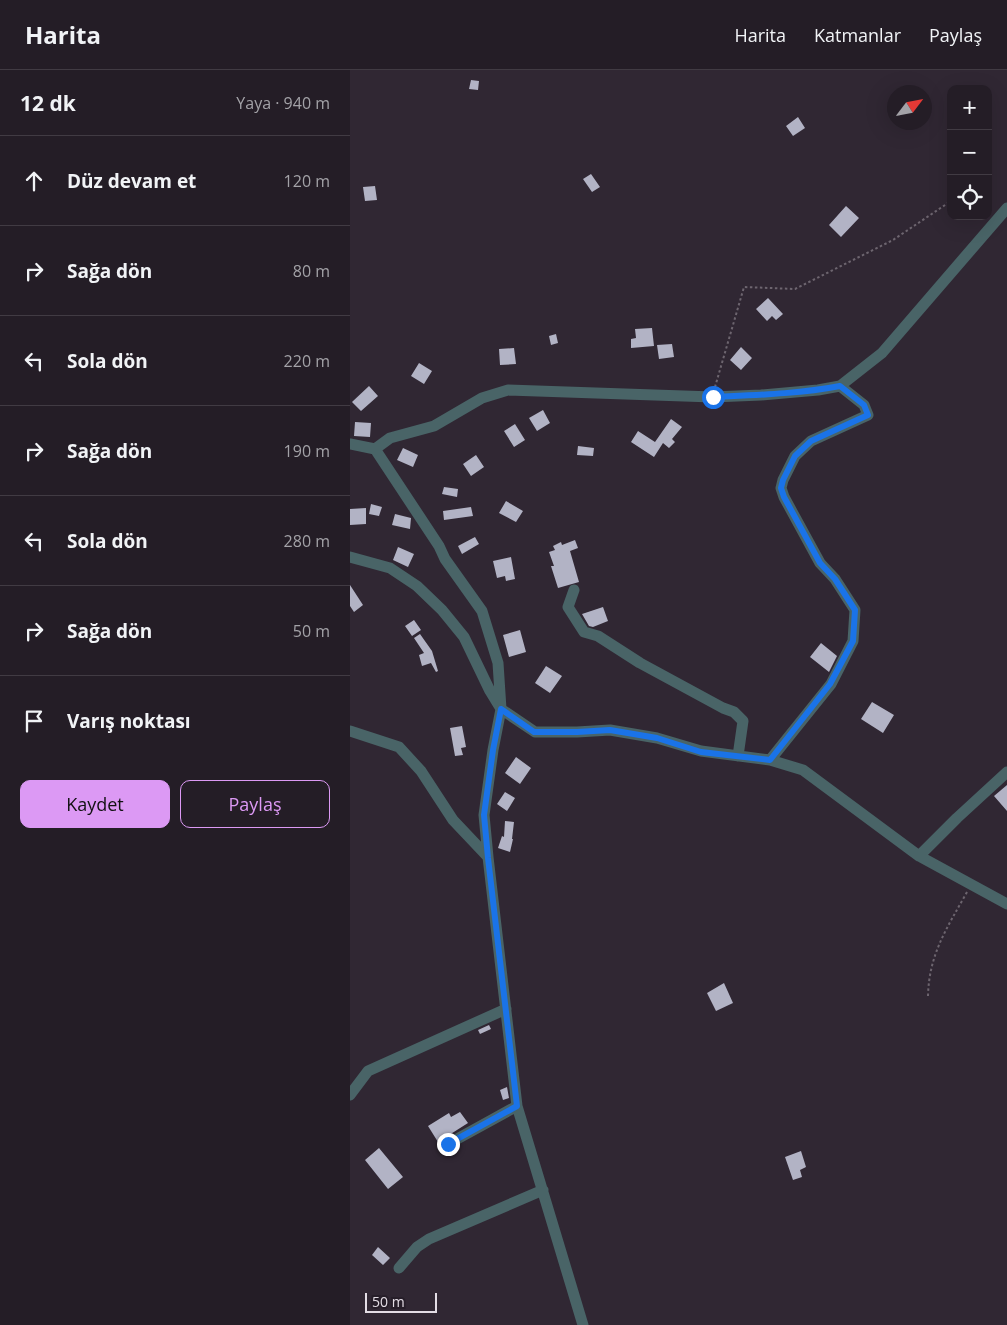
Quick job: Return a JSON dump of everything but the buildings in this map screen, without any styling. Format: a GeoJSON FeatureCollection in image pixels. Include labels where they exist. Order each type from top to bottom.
{"type":"FeatureCollection","features":[{"type":"Feature","properties":{"kind":"street"},"geometry":{"type":"LineString","coordinates":[[375,449],[390,438],[434,426],[482,398],[508,390],[713,397],[761,395],[840,386],[882,353],[1007,208]]}},
{"type":"Feature","properties":{"kind":"street"},"geometry":{"type":"LineString","coordinates":[[770,760],[830,684],[853,641],[855,610],[835,579],[820,563],[781,488],[795,456],[811,441],[868,415],[864,405],[840,386]]}},
{"type":"Feature","properties":{"kind":"street"},"geometry":{"type":"LineString","coordinates":[[350,444],[375,449],[439,546],[445,559],[482,611],[498,663],[501,709],[484,815],[517,1106],[583,1325]]}},
{"type":"Feature","properties":{"kind":"street"},"geometry":{"type":"LineString","coordinates":[[352,560],[390,568],[418,586],[464,636],[490,691],[501,709],[534,732],[610,730],[657,738],[701,752],[770,760],[803,770],[919,856],[1007,904]]}},
{"type":"Feature","properties":{"kind":"street"},"geometry":{"type":"LineString","coordinates":[[574,590],[568,607],[584,632],[598,636],[640,663],[723,708],[734,712],[743,721],[738,756]]}},
{"type":"Feature","properties":{"kind":"street"},"geometry":{"type":"LineString","coordinates":[[350,731],[400,747],[421,771],[453,820],[488,858]]}},
{"type":"Feature","properties":{"kind":"street"},"geometry":{"type":"LineString","coordinates":[[919,856],[1007,772]]}},
{"type":"Feature","properties":{"kind":"street"},"geometry":{"type":"LineString","coordinates":[[350,1095],[368,1071],[506,1010]]}},
{"type":"Feature","properties":{"kind":"street"},"geometry":{"type":"LineString","coordinates":[[448,1144],[517,1106]]}},
{"type":"Feature","properties":{"kind":"street"},"geometry":{"type":"LineString","coordinates":[[400,1268],[417,1247],[429,1239],[543,1190]]}},
{"type":"Feature","properties":{"kind":"path"},"geometry":{"type":"LineString","coordinates":[[713,397],[744,287],[795,289],[893,240],[947,204]]}},
{"type":"Feature","properties":{"kind":"path"},"geometry":{"type":"LineString","coordinates":[[928,996],[929,979],[939,941],[972,884]]}},
{"type":"Feature","properties":{"kind":"route"},"geometry":{"type":"LineString","coordinates":[[448,1144],[517,1106],[484,815],[501,709],[534,732],[610,730],[657,738],[701,752],[770,760],[830,684],[853,641],[855,610],[835,579],[820,563],[781,488],[795,456],[811,441],[868,415],[864,405],[840,386],[761,395],[713,397]]}}]}
